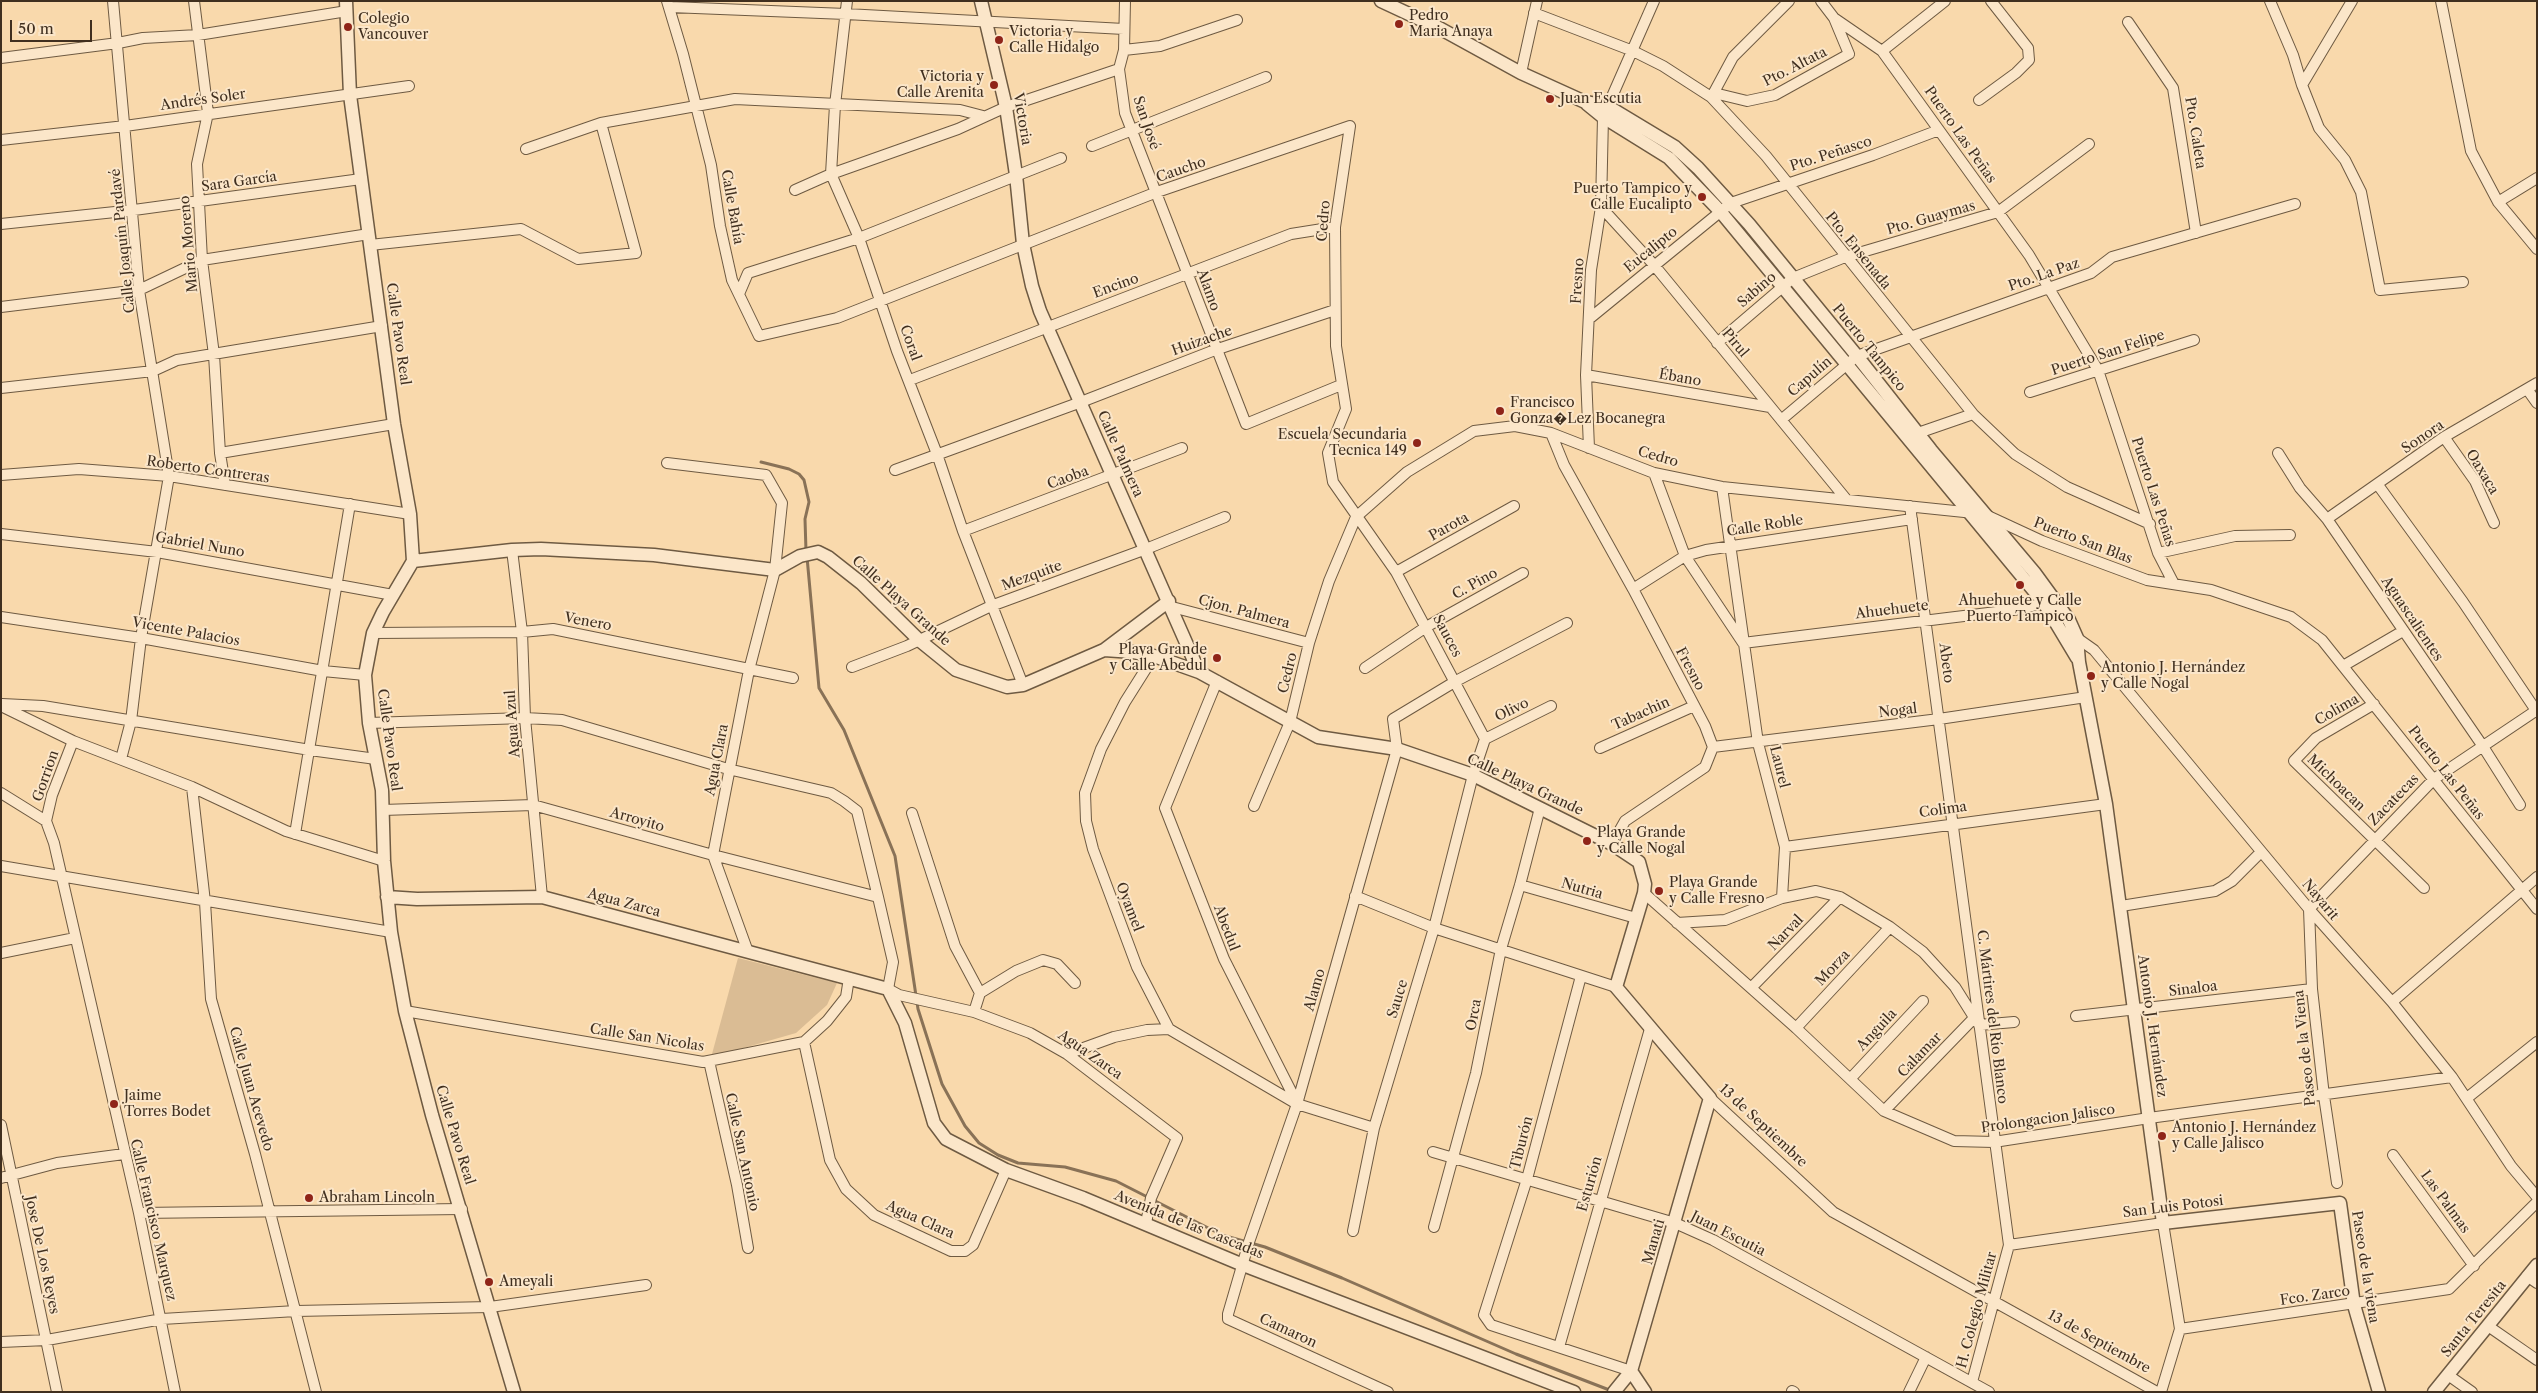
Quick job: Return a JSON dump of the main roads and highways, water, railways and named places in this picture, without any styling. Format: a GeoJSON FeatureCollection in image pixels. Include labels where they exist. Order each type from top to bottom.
{"type":"FeatureCollection","features":[{"type":"Feature","properties":{"kind":"waterway"},"geometry":{"type":"LineString","coordinates":[[761,462],[789,469],[799,474],[804,480],[809,502],[805,519],[806,551]]}},
{"type":"Feature","properties":{"kind":"waterway"},"geometry":{"type":"LineString","coordinates":[[807,557],[819,688],[844,730],[895,856],[918,1009],[942,1084],[965,1126],[979,1143],[998,1155],[1018,1163],[1065,1167],[1116,1181],[1222,1235],[1265,1247],[1342,1278],[1516,1354],[1612,1391]]}},
{"type":"Feature","properties":{"kind":"place","name":"Pedro Maria Anaya"},"geometry":{"type":"Point","coordinates":[1399,24]}},
{"type":"Feature","properties":{"kind":"place","name":"Colegio Vancouver"},"geometry":{"type":"Point","coordinates":[348,27]}},
{"type":"Feature","properties":{"kind":"place","name":"Victoria y Calle Hidalgo"},"geometry":{"type":"Point","coordinates":[999,40]}},
{"type":"Feature","properties":{"kind":"place","name":"Victoria y Calle Arenita"},"geometry":{"type":"Point","coordinates":[994,85]}},
{"type":"Feature","properties":{"kind":"place","name":"Juan Escutia"},"geometry":{"type":"Point","coordinates":[1550,99]}},
{"type":"Feature","properties":{"kind":"place","name":"Puerto Tampico y Calle Eucalipto"},"geometry":{"type":"Point","coordinates":[1702,197]}},
{"type":"Feature","properties":{"kind":"place","name":"Francisco Gonza�Lez Bocanegra"},"geometry":{"type":"Point","coordinates":[1500,411]}},
{"type":"Feature","properties":{"kind":"place","name":"Escuela Secundaria Tecnica 149"},"geometry":{"type":"Point","coordinates":[1417,443]}},
{"type":"Feature","properties":{"kind":"place","name":"Ahuehuete y Calle Puerto Tampico"},"geometry":{"type":"Point","coordinates":[2020,585]}},
{"type":"Feature","properties":{"kind":"place","name":"Playa Grande y Calle Abedul"},"geometry":{"type":"Point","coordinates":[1217,658]}},
{"type":"Feature","properties":{"kind":"place","name":"Antonio J. Hernández y Calle Nogal"},"geometry":{"type":"Point","coordinates":[2091,676]}},
{"type":"Feature","properties":{"kind":"place","name":"Playa Grande y Calle Nogal"},"geometry":{"type":"Point","coordinates":[1587,841]}},
{"type":"Feature","properties":{"kind":"place","name":"Playa Grande y Calle Fresno"},"geometry":{"type":"Point","coordinates":[1659,891]}},
{"type":"Feature","properties":{"kind":"place","name":"Jaime Torres Bodet"},"geometry":{"type":"Point","coordinates":[114,1104]}},
{"type":"Feature","properties":{"kind":"place","name":"Antonio J. Hernández y Calle Jalisco"},"geometry":{"type":"Point","coordinates":[2162,1136]}},
{"type":"Feature","properties":{"kind":"place","name":"Abraham Lincoln"},"geometry":{"type":"Point","coordinates":[309,1198]}},
{"type":"Feature","properties":{"kind":"place","name":"Ameyali"},"geometry":{"type":"Point","coordinates":[489,1282]}}]}
